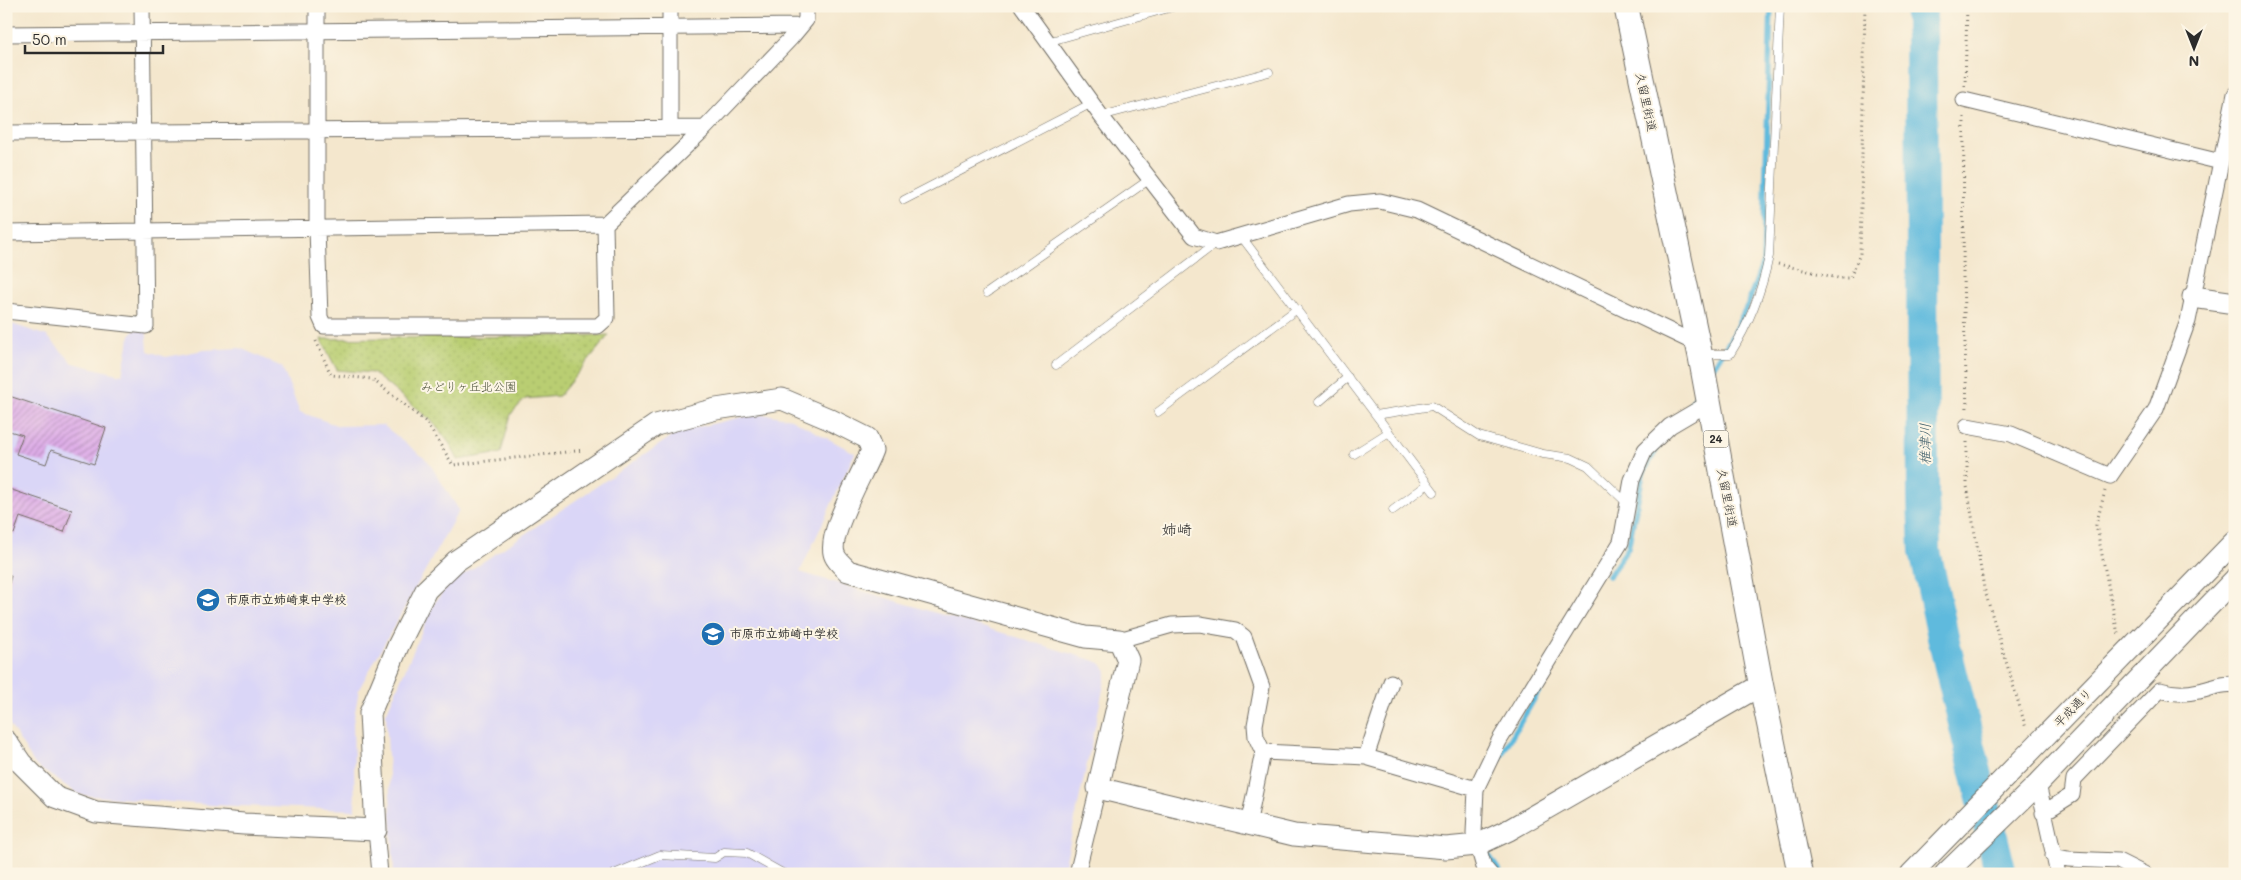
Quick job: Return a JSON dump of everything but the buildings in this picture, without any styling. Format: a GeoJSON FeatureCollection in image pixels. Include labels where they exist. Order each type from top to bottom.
{"type":"FeatureCollection","features":[{"type":"Feature","properties":{"kind":"main road","name":"久留里街道"},"geometry":{"type":"LineString","coordinates":[[1626,6],[1701,351],[1761,685],[1800,874]]}},
{"type":"Feature","properties":{"kind":"street"},"geometry":{"type":"LineString","coordinates":[[6,311],[146,326],[142,6]]}},
{"type":"Feature","properties":{"kind":"street"},"geometry":{"type":"LineString","coordinates":[[317,6],[317,229],[320,317],[324,326],[598,326],[607,318],[606,224]]}},
{"type":"Feature","properties":{"kind":"street"},"geometry":{"type":"LineString","coordinates":[[670,6],[670,128]]}},
{"type":"Feature","properties":{"kind":"street"},"geometry":{"type":"LineString","coordinates":[[6,234],[606,224],[705,128],[801,26],[806,20],[806,6]]}},
{"type":"Feature","properties":{"kind":"street"},"geometry":{"type":"LineString","coordinates":[[1022,6],[1101,116],[1194,236],[1216,243],[1349,204],[1380,201],[1417,210],[1701,351]]}},
{"type":"Feature","properties":{"kind":"street"},"geometry":{"type":"LineString","coordinates":[[6,34],[801,26]]}},
{"type":"Feature","properties":{"kind":"street"},"geometry":{"type":"LineString","coordinates":[[1968,426],[2011,434],[2110,476],[2156,409],[2188,321],[2235,94]]}},
{"type":"Feature","properties":{"kind":"street"},"geometry":{"type":"LineString","coordinates":[[1964,100],[2221,162]]}},
{"type":"Feature","properties":{"kind":"street"},"geometry":{"type":"LineString","coordinates":[[6,133],[705,128]]}},
{"type":"Feature","properties":{"kind":"street"},"geometry":{"type":"LineString","coordinates":[[2192,297],[2235,303]]}},
{"type":"Feature","properties":{"kind":"street"},"geometry":{"type":"LineString","coordinates":[[380,874],[370,712],[398,646],[426,590],[456,561],[656,425],[716,409],[782,399],[867,438],[872,450],[841,517],[834,541],[834,556],[848,571],[1085,637],[1119,640],[1172,625],[1200,624],[1235,630],[1244,637],[1262,687],[1254,725],[1256,737],[1263,752],[1248,826]]}},
{"type":"Feature","properties":{"kind":"street"},"geometry":{"type":"LineString","coordinates":[[1490,874],[1484,867],[1477,845],[1473,818],[1476,789],[1499,741],[1621,542],[1632,480],[1645,450],[1670,426],[1709,403]]}},
{"type":"Feature","properties":{"kind":"street","name":"平成通り"},"geometry":{"type":"LineString","coordinates":[[1911,874],[2235,541]]}},
{"type":"Feature","properties":{"kind":"street"},"geometry":{"type":"LineString","coordinates":[[1945,874],[2034,788],[2235,579]]}},
{"type":"Feature","properties":{"kind":"street"},"geometry":{"type":"LineString","coordinates":[[1077,874],[1128,660],[1119,640]]}},
{"type":"Feature","properties":{"kind":"street"},"geometry":{"type":"LineString","coordinates":[[1366,757],[1391,682]]}},
{"type":"Feature","properties":{"kind":"street"},"geometry":{"type":"LineString","coordinates":[[1098,788],[1248,826],[1294,835],[1412,847],[1446,848],[1477,845],[1509,830],[1761,685]]}},
{"type":"Feature","properties":{"kind":"street"},"geometry":{"type":"LineString","coordinates":[[2043,813],[2072,796],[2074,779],[2160,690],[2173,694],[2200,691],[2216,686],[2235,685]]}},
{"type":"Feature","properties":{"kind":"street"},"geometry":{"type":"LineString","coordinates":[[6,741],[21,763],[55,797],[96,812],[244,824],[376,830]]}},
{"type":"Feature","properties":{"kind":"street"},"geometry":{"type":"LineString","coordinates":[[1263,752],[1366,757],[1476,789]]}},
{"type":"Feature","properties":{"kind":"street"},"geometry":{"type":"LineString","coordinates":[[2034,788],[2043,813],[2058,874]]}},
{"type":"Feature","properties":{"kind":"street"},"geometry":{"type":"LineString","coordinates":[[2053,856],[2144,874]]}},
{"type":"Feature","properties":{"kind":"lane"},"geometry":{"type":"LineString","coordinates":[[1048,42],[1176,6]]}},
{"type":"Feature","properties":{"kind":"lane"},"geometry":{"type":"LineString","coordinates":[[1701,351],[1730,354],[1747,328],[1768,261],[1780,6]]}},
{"type":"Feature","properties":{"kind":"lane"},"geometry":{"type":"LineString","coordinates":[[1101,116],[1269,72]]}},
{"type":"Feature","properties":{"kind":"lane"},"geometry":{"type":"LineString","coordinates":[[904,200],[1092,103]]}},
{"type":"Feature","properties":{"kind":"lane"},"geometry":{"type":"LineString","coordinates":[[987,292],[1150,179]]}},
{"type":"Feature","properties":{"kind":"lane"},"geometry":{"type":"LineString","coordinates":[[1241,236],[1434,492]]}},
{"type":"Feature","properties":{"kind":"lane"},"geometry":{"type":"LineString","coordinates":[[1056,365],[1216,243]]}},
{"type":"Feature","properties":{"kind":"lane"},"geometry":{"type":"LineString","coordinates":[[1158,412],[1297,309]]}},
{"type":"Feature","properties":{"kind":"lane"},"geometry":{"type":"LineString","coordinates":[[1319,402],[1348,377]]}},
{"type":"Feature","properties":{"kind":"lane"},"geometry":{"type":"LineString","coordinates":[[1376,415],[1432,406],[1479,436],[1543,454],[1571,458],[1588,466],[1628,504]]}},
{"type":"Feature","properties":{"kind":"lane"},"geometry":{"type":"LineString","coordinates":[[1354,454],[1389,432]]}},
{"type":"Feature","properties":{"kind":"lane"},"geometry":{"type":"LineString","coordinates":[[1393,510],[1428,484]]}},
{"type":"Feature","properties":{"kind":"lane"},"geometry":{"type":"LineString","coordinates":[[614,874],[660,855],[715,858],[724,852],[748,853],[784,874]]}},
{"type":"Feature","properties":{"kind":"path"},"geometry":{"type":"LineString","coordinates":[[1768,261],[1838,278],[1850,278],[1860,254],[1865,6]]}},
{"type":"Feature","properties":{"kind":"path"},"geometry":{"type":"LineString","coordinates":[[1967,6],[1964,100],[1963,277],[1968,426],[1967,486],[1984,588],[2028,755]]}},
{"type":"Feature","properties":{"kind":"path"},"geometry":{"type":"LineString","coordinates":[[324,326],[316,339],[331,375],[372,380],[426,422],[454,465],[586,450]]}},
{"type":"Feature","properties":{"kind":"path"},"geometry":{"type":"LineString","coordinates":[[2110,476],[2096,525],[2123,656]]}},
{"type":"Feature","properties":{"kind":"shaded area","name":"市原市立姉崎東中学校"},"geometry":{"type":"Polygon","coordinates":[[[6,322],[47,336],[73,363],[122,375],[130,335],[137,327],[146,326],[148,351],[166,357],[204,350],[240,348],[282,367],[300,412],[339,426],[383,425],[428,461],[459,510],[359,689],[353,723],[355,810],[211,805],[80,795],[36,766],[6,719],[6,322]]]}},
{"type":"Feature","properties":{"kind":"shaded area","name":"市原市立姉崎中学校"},"geometry":{"type":"Polygon","coordinates":[[[752,415],[771,415],[791,419],[855,453],[800,572],[1099,662],[1107,671],[1063,874],[394,874],[386,714],[433,605],[448,585],[680,431],[752,415]]]}},
{"type":"Feature","properties":{"kind":"green space","name":"みどりヶ丘北公園"},"geometry":{"type":"Polygon","coordinates":[[[609,335],[559,396],[525,399],[511,414],[501,453],[458,460],[450,444],[432,421],[373,373],[337,370],[321,339],[609,335]]]}},
{"type":"Feature","properties":{"kind":"waterway"},"geometry":{"type":"LineString","coordinates":[[1710,372],[1729,342],[1748,304],[1763,262],[1771,6]]}},
{"type":"Feature","properties":{"kind":"waterway","name":"椎津川"},"geometry":{"type":"LineString","coordinates":[[1921,6],[1923,497],[1925,551],[1945,646],[2001,874]]}},
{"type":"Feature","properties":{"kind":"waterway"},"geometry":{"type":"LineString","coordinates":[[1685,413],[1699,391]]}},
{"type":"Feature","properties":{"kind":"waterway"},"geometry":{"type":"LineString","coordinates":[[1609,576],[1628,548],[1643,474],[1658,447]]}},
{"type":"Feature","properties":{"kind":"waterway"},"geometry":{"type":"LineString","coordinates":[[1497,762],[1543,684]]}},
{"type":"Feature","properties":{"kind":"waterway"},"geometry":{"type":"LineString","coordinates":[[1484,848],[1501,874]]}},
{"type":"Feature","properties":{"kind":"place","name":"市原市立姉崎東中学校"},"geometry":{"type":"Point","coordinates":[208,600]}},
{"type":"Feature","properties":{"kind":"place","name":"市原市立姉崎中学校"},"geometry":{"type":"Point","coordinates":[713,634]}},
{"type":"Feature","properties":{"kind":"district","name":"姉崎"},"geometry":{"type":"Point","coordinates":[1177,530]}}]}
